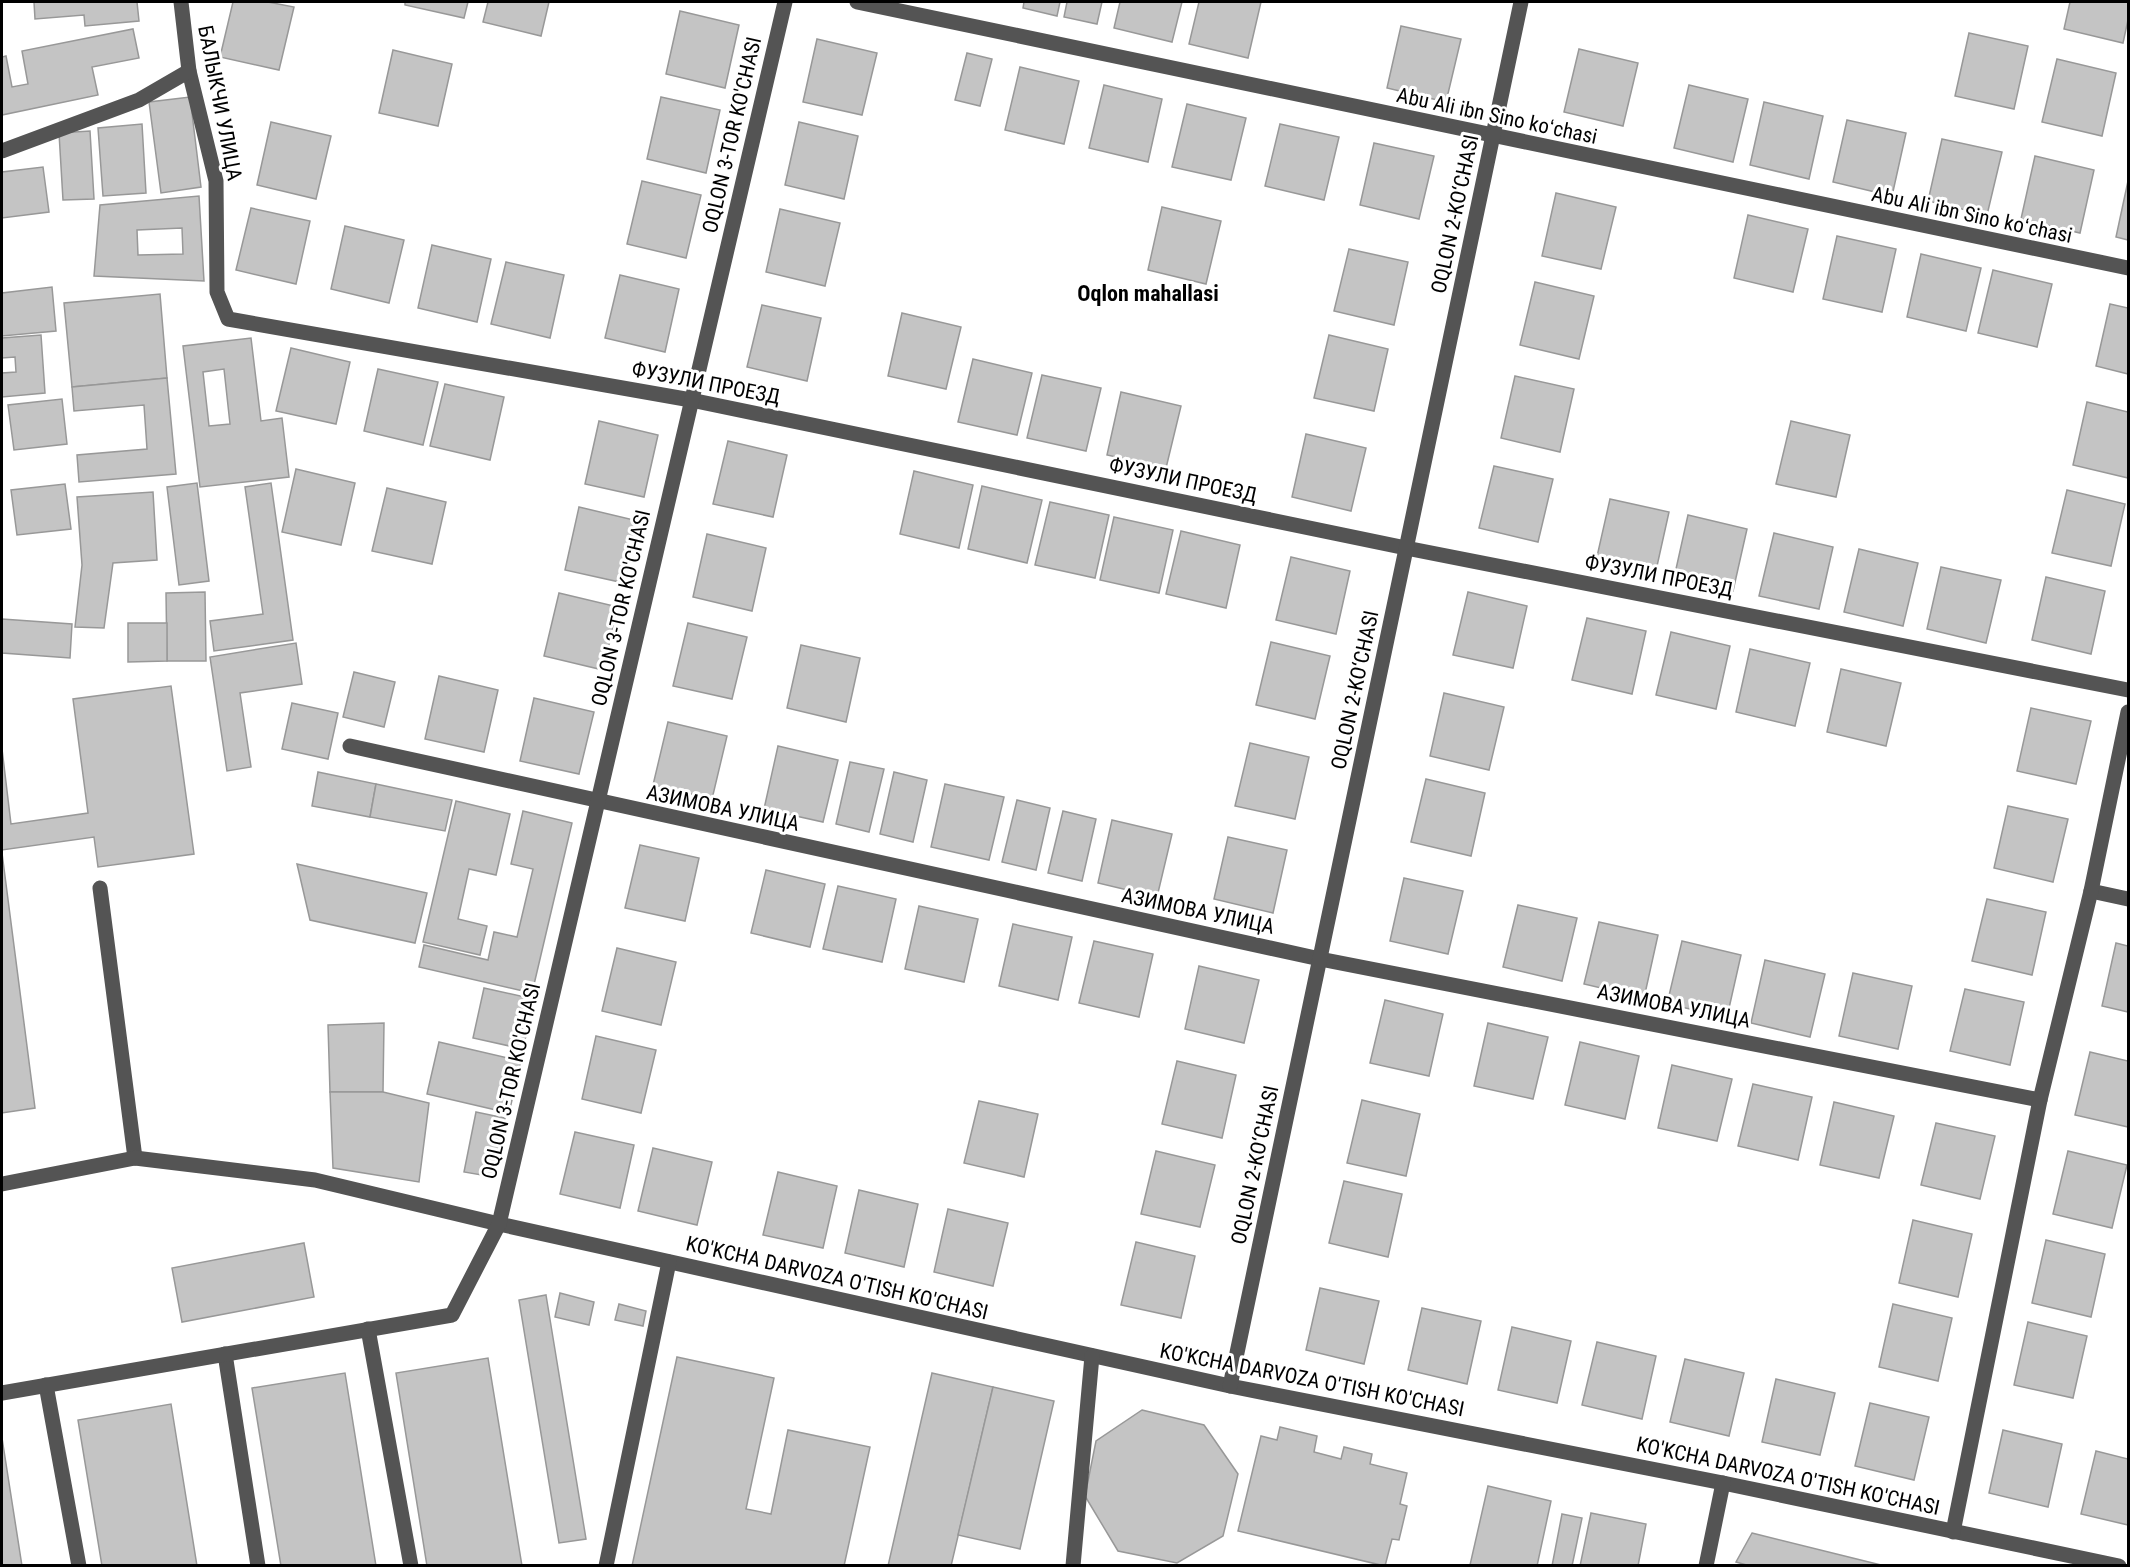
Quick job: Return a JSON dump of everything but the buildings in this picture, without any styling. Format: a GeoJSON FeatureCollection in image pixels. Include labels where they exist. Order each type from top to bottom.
{"type":"FeatureCollection","features":[{"type":"Feature","properties":{"kind":"street","name":"БАЛЫКЧИ УЛИЦА"},"geometry":{"type":"LineString","coordinates":[[181,2],[189,71],[216,181],[218,292],[228,319]]}},
{"type":"Feature","properties":{"kind":"street","name":"OQLON 3-TOR KO'CHASI"},"geometry":{"type":"LineString","coordinates":[[368,1329],[452,1315],[499,1224],[785,2]]}},
{"type":"Feature","properties":{"kind":"street","name":"Abu Ali ibn Sino koʻchasi"},"geometry":{"type":"LineString","coordinates":[[857,2],[1492,137],[2128,268]]}},
{"type":"Feature","properties":{"kind":"street","name":"OQLON 2-KO‘CHASI"},"geometry":{"type":"LineString","coordinates":[[1230,1386],[1521,2]]}},
{"type":"Feature","properties":{"kind":"street"},"geometry":{"type":"LineString","coordinates":[[2,151],[139,100],[189,71]]}},
{"type":"Feature","properties":{"kind":"street","name":"ФУЗУЛИ ПРОЕЗД"},"geometry":{"type":"LineString","coordinates":[[228,319],[691,400],[1406,548],[2128,690]]}},
{"type":"Feature","properties":{"kind":"street"},"geometry":{"type":"LineString","coordinates":[[1953,1532],[2040,1100],[2091,891],[2128,712]]}},
{"type":"Feature","properties":{"kind":"street","name":"АЗИМОВА УЛИЦА"},"geometry":{"type":"LineString","coordinates":[[350,746],[1320,959],[2040,1100]]}},
{"type":"Feature","properties":{"kind":"street"},"geometry":{"type":"LineString","coordinates":[[100,888],[135,1158]]}},
{"type":"Feature","properties":{"kind":"street"},"geometry":{"type":"LineString","coordinates":[[2091,891],[2128,899]]}},
{"type":"Feature","properties":{"kind":"street","name":"KO'KCHA DARVOZA O'TISH KO'CHASI"},"geometry":{"type":"LineString","coordinates":[[2,1184],[135,1158],[315,1180],[499,1224],[1230,1386],[1723,1483],[2119,1566]]}},
{"type":"Feature","properties":{"kind":"street"},"geometry":{"type":"LineString","coordinates":[[606,1566],[669,1262]]}},
{"type":"Feature","properties":{"kind":"street"},"geometry":{"type":"LineString","coordinates":[[2,1393],[368,1329],[411,1566]]}},
{"type":"Feature","properties":{"kind":"street"},"geometry":{"type":"LineString","coordinates":[[225,1354],[258,1566]]}},
{"type":"Feature","properties":{"kind":"street"},"geometry":{"type":"LineString","coordinates":[[1073,1566],[1092,1356]]}},
{"type":"Feature","properties":{"kind":"street"},"geometry":{"type":"LineString","coordinates":[[46,1385],[79,1566]]}},
{"type":"Feature","properties":{"kind":"street"},"geometry":{"type":"LineString","coordinates":[[1706,1566],[1723,1483]]}},
{"type":"Feature","properties":{"kind":"district","name":"Oqlon mahallasi"},"geometry":{"type":"Point","coordinates":[1148,293]}}]}
